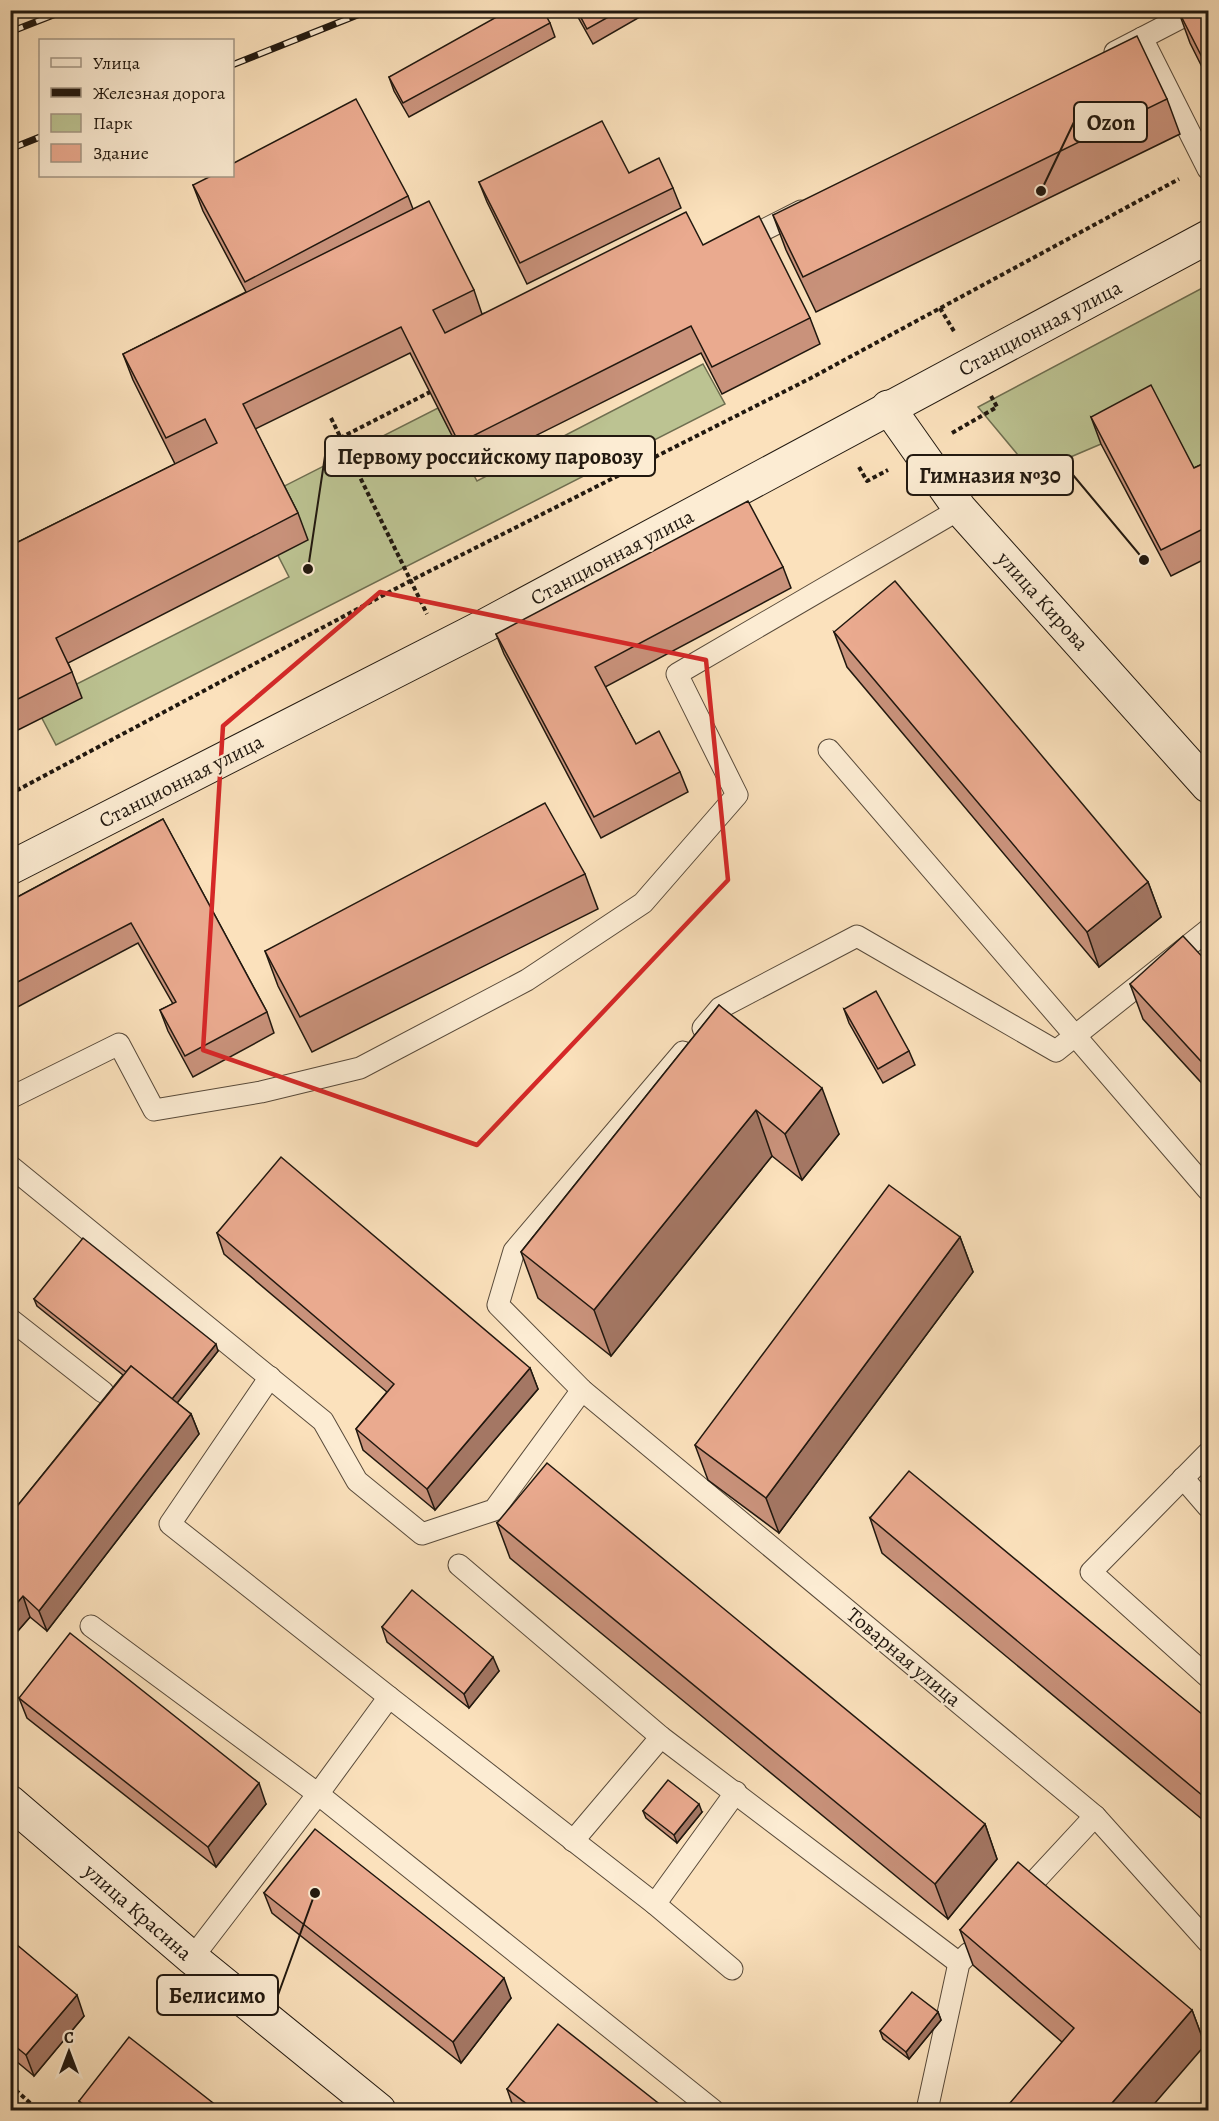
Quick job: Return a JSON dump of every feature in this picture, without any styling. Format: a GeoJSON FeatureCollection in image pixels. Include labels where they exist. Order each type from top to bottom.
{"type":"FeatureCollection","features":[{"type":"Feature","properties":{"kind":"main road","name":"Станционная улица"},"geometry":{"type":"LineString","coordinates":[[10,868],[444,647],[1209,237]]}},
{"type":"Feature","properties":{"kind":"main road","name":"улица Кирова"},"geometry":{"type":"LineString","coordinates":[[888,407],[960,509],[1209,786]]}},
{"type":"Feature","properties":{"kind":"main road","name":"улица Красина"},"geometry":{"type":"LineString","coordinates":[[10,1802],[192,1958],[379,2110]]}},
{"type":"Feature","properties":{"kind":"lane"},"geometry":{"type":"LineString","coordinates":[[1100,59],[1196,10]]}},
{"type":"Feature","properties":{"kind":"lane"},"geometry":{"type":"LineString","coordinates":[[1142,38],[1207,167]]}},
{"type":"Feature","properties":{"kind":"lane"},"geometry":{"type":"LineString","coordinates":[[740,242],[824,199]]}},
{"type":"Feature","properties":{"kind":"lane"},"geometry":{"type":"LineString","coordinates":[[10,1098],[119,1044],[154,1110],[261,1092],[360,1068],[527,980],[643,903],[737,795],[677,674],[960,509]]}},
{"type":"Feature","properties":{"kind":"lane"},"geometry":{"type":"LineString","coordinates":[[829,750],[1209,1190]]}},
{"type":"Feature","properties":{"kind":"lane"},"geometry":{"type":"LineString","coordinates":[[1075,1036],[1209,930]]}},
{"type":"Feature","properties":{"kind":"lane","name":"Товарная улица"},"geometry":{"type":"LineString","coordinates":[[1075,1036],[1056,1051],[857,936],[720,1008],[514,1251],[498,1305],[582,1390],[1095,1816],[1209,1942]]}},
{"type":"Feature","properties":{"kind":"lane"},"geometry":{"type":"LineString","coordinates":[[10,1166],[323,1421],[357,1481],[422,1534],[494,1510],[582,1390]]}},
{"type":"Feature","properties":{"kind":"lane"},"geometry":{"type":"LineString","coordinates":[[10,1319],[104,1392]]}},
{"type":"Feature","properties":{"kind":"lane"},"geometry":{"type":"LineString","coordinates":[[270,1377],[170,1524],[389,1698],[448,1741],[655,1904],[732,1968]]}},
{"type":"Feature","properties":{"kind":"lane"},"geometry":{"type":"LineString","coordinates":[[1209,1454],[1090,1572],[1209,1677]]}},
{"type":"Feature","properties":{"kind":"lane"},"geometry":{"type":"LineString","coordinates":[[1183,1478],[1209,1507]]}},
{"type":"Feature","properties":{"kind":"lane"},"geometry":{"type":"LineString","coordinates":[[459,1565],[661,1737],[959,1963]]}},
{"type":"Feature","properties":{"kind":"lane"},"geometry":{"type":"LineString","coordinates":[[91,1626],[318,1794],[713,2110]]}},
{"type":"Feature","properties":{"kind":"lane"},"geometry":{"type":"LineString","coordinates":[[192,1958],[389,1698]]}},
{"type":"Feature","properties":{"kind":"lane"},"geometry":{"type":"LineString","coordinates":[[573,1841],[661,1737]]}},
{"type":"Feature","properties":{"kind":"lane"},"geometry":{"type":"LineString","coordinates":[[655,1904],[736,1792]]}},
{"type":"Feature","properties":{"kind":"lane"},"geometry":{"type":"LineString","coordinates":[[1007,1911],[1095,1816]]}},
{"type":"Feature","properties":{"kind":"lane"},"geometry":{"type":"LineString","coordinates":[[927,2110],[959,1963],[983,1937]]}},
{"type":"Feature","properties":{"kind":"path"},"geometry":{"type":"LineString","coordinates":[[10,794],[410,581],[811,378],[1207,167]]}},
{"type":"Feature","properties":{"kind":"path"},"geometry":{"type":"LineString","coordinates":[[340,438],[438,388]]}},
{"type":"Feature","properties":{"kind":"path"},"geometry":{"type":"LineString","coordinates":[[331,418],[444,647]]}},
{"type":"Feature","properties":{"kind":"path"},"geometry":{"type":"LineString","coordinates":[[10,2085],[38,2110]]}},
{"type":"Feature","properties":{"kind":"highlighted area"},"geometry":{"type":"Polygon","coordinates":[[[380,592],[706,660],[728,880],[477,1145],[203,1050],[223,726],[380,592]]]}},
{"type":"Feature","properties":{"kind":"green space"},"geometry":{"type":"Polygon","coordinates":[[[1208,285],[1208,492],[1160,412],[1101,444],[1033,473],[978,407],[1208,285]]]}},
{"type":"Feature","properties":{"kind":"green space"},"geometry":{"type":"Polygon","coordinates":[[[703,364],[725,404],[56,745],[35,705],[289,577],[251,503],[438,408],[477,481],[703,364]]]}},
{"type":"Feature","properties":{"kind":"building"},"geometry":{"type":"Polygon","coordinates":[[[509,10],[543,10],[550,23],[403,103],[389,77],[509,10]]]}},
{"type":"Feature","properties":{"kind":"building"},"geometry":{"type":"Polygon","coordinates":[[[577,10],[621,10],[587,29],[577,10]]]}},
{"type":"Feature","properties":{"kind":"building"},"geometry":{"type":"Polygon","coordinates":[[[1178,10],[1209,10],[1209,71],[1178,10]]]}},
{"type":"Feature","properties":{"kind":"building"},"geometry":{"type":"Polygon","coordinates":[[[1137,36],[1167,99],[803,277],[773,215],[1137,36]]]}},
{"type":"Feature","properties":{"kind":"building"},"geometry":{"type":"Polygon","coordinates":[[[356,99],[408,196],[245,282],[193,185],[209,177],[234,177],[234,163],[356,99]]]}},
{"type":"Feature","properties":{"kind":"building"},"geometry":{"type":"Polygon","coordinates":[[[602,121],[629,173],[659,158],[673,188],[520,263],[479,182],[602,121]]]}},
{"type":"Feature","properties":{"kind":"building"},"geometry":{"type":"Polygon","coordinates":[[[429,201],[474,290],[433,310],[445,333],[686,212],[703,245],[759,216],[810,318],[712,367],[691,326],[459,443],[401,327],[243,404],[298,513],[56,638],[72,672],[10,703],[10,546],[217,443],[205,419],[166,438],[123,354],[429,201]]]}},
{"type":"Feature","properties":{"kind":"building"},"geometry":{"type":"Polygon","coordinates":[[[1151,385],[1194,468],[1209,461],[1209,526],[1161,550],[1091,417],[1151,385]]]}},
{"type":"Feature","properties":{"kind":"building"},"geometry":{"type":"Polygon","coordinates":[[[748,501],[783,567],[595,667],[636,744],[659,731],[680,772],[594,817],[496,634],[748,501]]]}},
{"type":"Feature","properties":{"kind":"building"},"geometry":{"type":"Polygon","coordinates":[[[895,581],[1148,882],[1087,932],[834,632],[895,581]]]}},
{"type":"Feature","properties":{"kind":"building"},"geometry":{"type":"Polygon","coordinates":[[[545,803],[585,874],[300,1017],[265,951],[545,803]]]}},
{"type":"Feature","properties":{"kind":"building"},"geometry":{"type":"Polygon","coordinates":[[[163,819],[267,1012],[185,1056],[160,1010],[176,1002],[131,923],[10,986],[10,901],[163,819]]]}},
{"type":"Feature","properties":{"kind":"building"},"geometry":{"type":"Polygon","coordinates":[[[1183,936],[1209,964],[1209,1070],[1130,984],[1183,936]]]}},
{"type":"Feature","properties":{"kind":"building"},"geometry":{"type":"Polygon","coordinates":[[[876,991],[909,1051],[878,1069],[844,1009],[876,991]]]}},
{"type":"Feature","properties":{"kind":"building"},"geometry":{"type":"Polygon","coordinates":[[[719,1005],[822,1088],[785,1134],[756,1110],[594,1310],[521,1252],[719,1005]]]}},
{"type":"Feature","properties":{"kind":"building"},"geometry":{"type":"Polygon","coordinates":[[[281,1157],[530,1368],[427,1489],[356,1429],[394,1384],[217,1233],[281,1157]]]}},
{"type":"Feature","properties":{"kind":"building"},"geometry":{"type":"Polygon","coordinates":[[[889,1185],[960,1237],[766,1498],[695,1445],[889,1185]]]}},
{"type":"Feature","properties":{"kind":"building"},"geometry":{"type":"Polygon","coordinates":[[[83,1238],[216,1344],[172,1399],[131,1366],[126,1372],[34,1299],[83,1238]]]}},
{"type":"Feature","properties":{"kind":"building"},"geometry":{"type":"Polygon","coordinates":[[[131,1366],[191,1414],[39,1611],[23,1596],[10,1611],[10,1515],[131,1366]]]}},
{"type":"Feature","properties":{"kind":"building"},"geometry":{"type":"Polygon","coordinates":[[[547,1463],[985,1824],[935,1884],[497,1523],[547,1463]]]}},
{"type":"Feature","properties":{"kind":"building"},"geometry":{"type":"Polygon","coordinates":[[[909,1471],[1209,1720],[1209,1801],[870,1518],[909,1471]]]}},
{"type":"Feature","properties":{"kind":"building"},"geometry":{"type":"Polygon","coordinates":[[[412,1590],[493,1657],[464,1694],[382,1627],[412,1590]]]}},
{"type":"Feature","properties":{"kind":"building"},"geometry":{"type":"Polygon","coordinates":[[[70,1633],[259,1783],[208,1847],[19,1698],[70,1633]]]}},
{"type":"Feature","properties":{"kind":"building"},"geometry":{"type":"Polygon","coordinates":[[[668,1780],[699,1804],[674,1835],[643,1811],[668,1780]]]}},
{"type":"Feature","properties":{"kind":"building"},"geometry":{"type":"Polygon","coordinates":[[[315,1829],[504,1978],[453,2042],[264,1893],[315,1829]]]}},
{"type":"Feature","properties":{"kind":"building"},"geometry":{"type":"Polygon","coordinates":[[[1018,1862],[1192,2010],[1106,2110],[1004,2110],[1074,2028],[960,1930],[1018,1862]]]}},
{"type":"Feature","properties":{"kind":"building"},"geometry":{"type":"Polygon","coordinates":[[[10,1939],[77,1995],[26,2055],[10,2042],[10,1939]]]}},
{"type":"Feature","properties":{"kind":"building"},"geometry":{"type":"Polygon","coordinates":[[[912,1992],[938,2012],[906,2052],[880,2031],[912,1992]]]}},
{"type":"Feature","properties":{"kind":"building"},"geometry":{"type":"Polygon","coordinates":[[[558,2024],[667,2110],[535,2110],[507,2089],[558,2024]]]}},
{"type":"Feature","properties":{"kind":"building"},"geometry":{"type":"Polygon","coordinates":[[[129,2037],[222,2110],[91,2110],[79,2101],[129,2037]]]}},
{"type":"Feature","properties":{"kind":"railway"},"geometry":{"type":"LineString","coordinates":[[10,32],[66,10]]}},
{"type":"Feature","properties":{"kind":"railway"},"geometry":{"type":"LineString","coordinates":[[234,64],[370,10]]}},
{"type":"Feature","properties":{"kind":"railway"},"geometry":{"type":"LineString","coordinates":[[10,149],[39,137]]}},
{"type":"Feature","properties":{"kind":"place","name":"Ozon"},"geometry":{"type":"Point","coordinates":[1041,191]}},
{"type":"Feature","properties":{"kind":"place","name":"Гимназия №30"},"geometry":{"type":"Point","coordinates":[1144,560]}},
{"type":"Feature","properties":{"kind":"place","name":"Первому российскому паровозу"},"geometry":{"type":"Point","coordinates":[308,569]}},
{"type":"Feature","properties":{"kind":"place","name":"Белисимо"},"geometry":{"type":"Point","coordinates":[315,1893]}}]}
